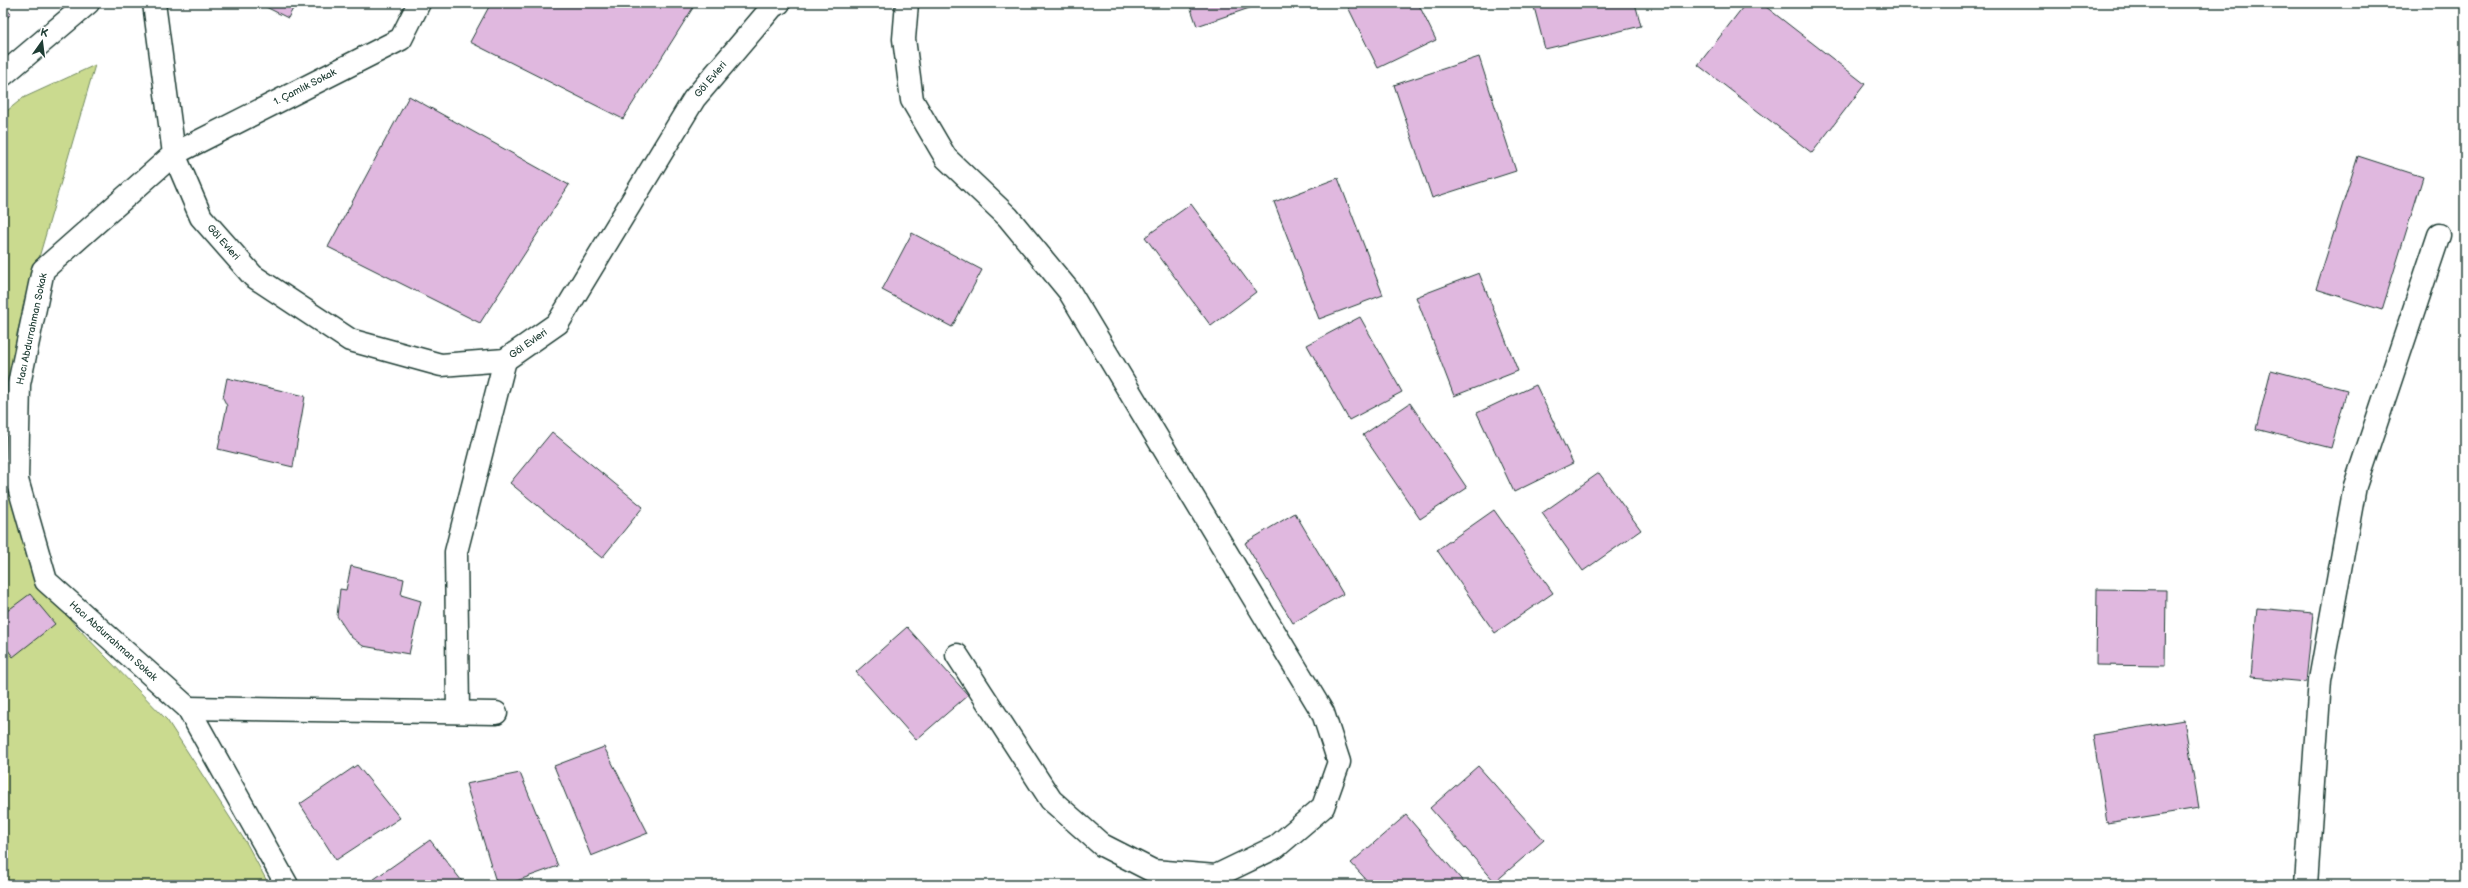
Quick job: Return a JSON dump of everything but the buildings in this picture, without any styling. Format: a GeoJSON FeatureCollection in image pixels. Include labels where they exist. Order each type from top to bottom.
{"type":"FeatureCollection","features":[{"type":"Feature","properties":{"kind":"street"},"geometry":{"type":"LineString","coordinates":[[3,75],[88,3]]}},
{"type":"Feature","properties":{"kind":"street"},"geometry":{"type":"LineString","coordinates":[[154,3],[174,154]]}},
{"type":"Feature","properties":{"kind":"street","name":"1. Çamlık Sokak"},"geometry":{"type":"LineString","coordinates":[[174,154],[401,39],[419,3]]}},
{"type":"Feature","properties":{"kind":"street","name":"Göl Evleri"},"geometry":{"type":"LineString","coordinates":[[174,154],[201,217],[253,276],[350,340],[440,365],[505,360],[558,323],[694,99],[773,6],[779,3]]}},
{"type":"Feature","properties":{"kind":"street"},"geometry":{"type":"LineString","coordinates":[[907,3],[904,39],[912,100],[946,158],[1008,217],[1068,291],[1323,713],[1339,762],[1323,807],[1276,847],[1216,876],[1152,871],[1102,845],[1051,800],[957,655]]}},
{"type":"Feature","properties":{"kind":"street","name":"Hacı Abdurrahman Sokak"},"geometry":{"type":"LineString","coordinates":[[174,154],[43,270],[19,384],[17,480],[46,581],[188,708],[287,885]]}},
{"type":"Feature","properties":{"kind":"street"},"geometry":{"type":"LineString","coordinates":[[2306,885],[2320,680],[2355,486],[2439,235]]}},
{"type":"Feature","properties":{"kind":"street"},"geometry":{"type":"LineString","coordinates":[[458,712],[456,552],[505,360]]}},
{"type":"Feature","properties":{"kind":"street"},"geometry":{"type":"LineString","coordinates":[[188,708],[496,713]]}},
{"type":"Feature","properties":{"kind":"green space"},"geometry":{"type":"Polygon","coordinates":[[[95,65],[17,333],[7,481],[35,576],[75,625],[167,720],[247,844],[269,885],[3,885],[3,114],[23,98],[95,65]]]}}]}
